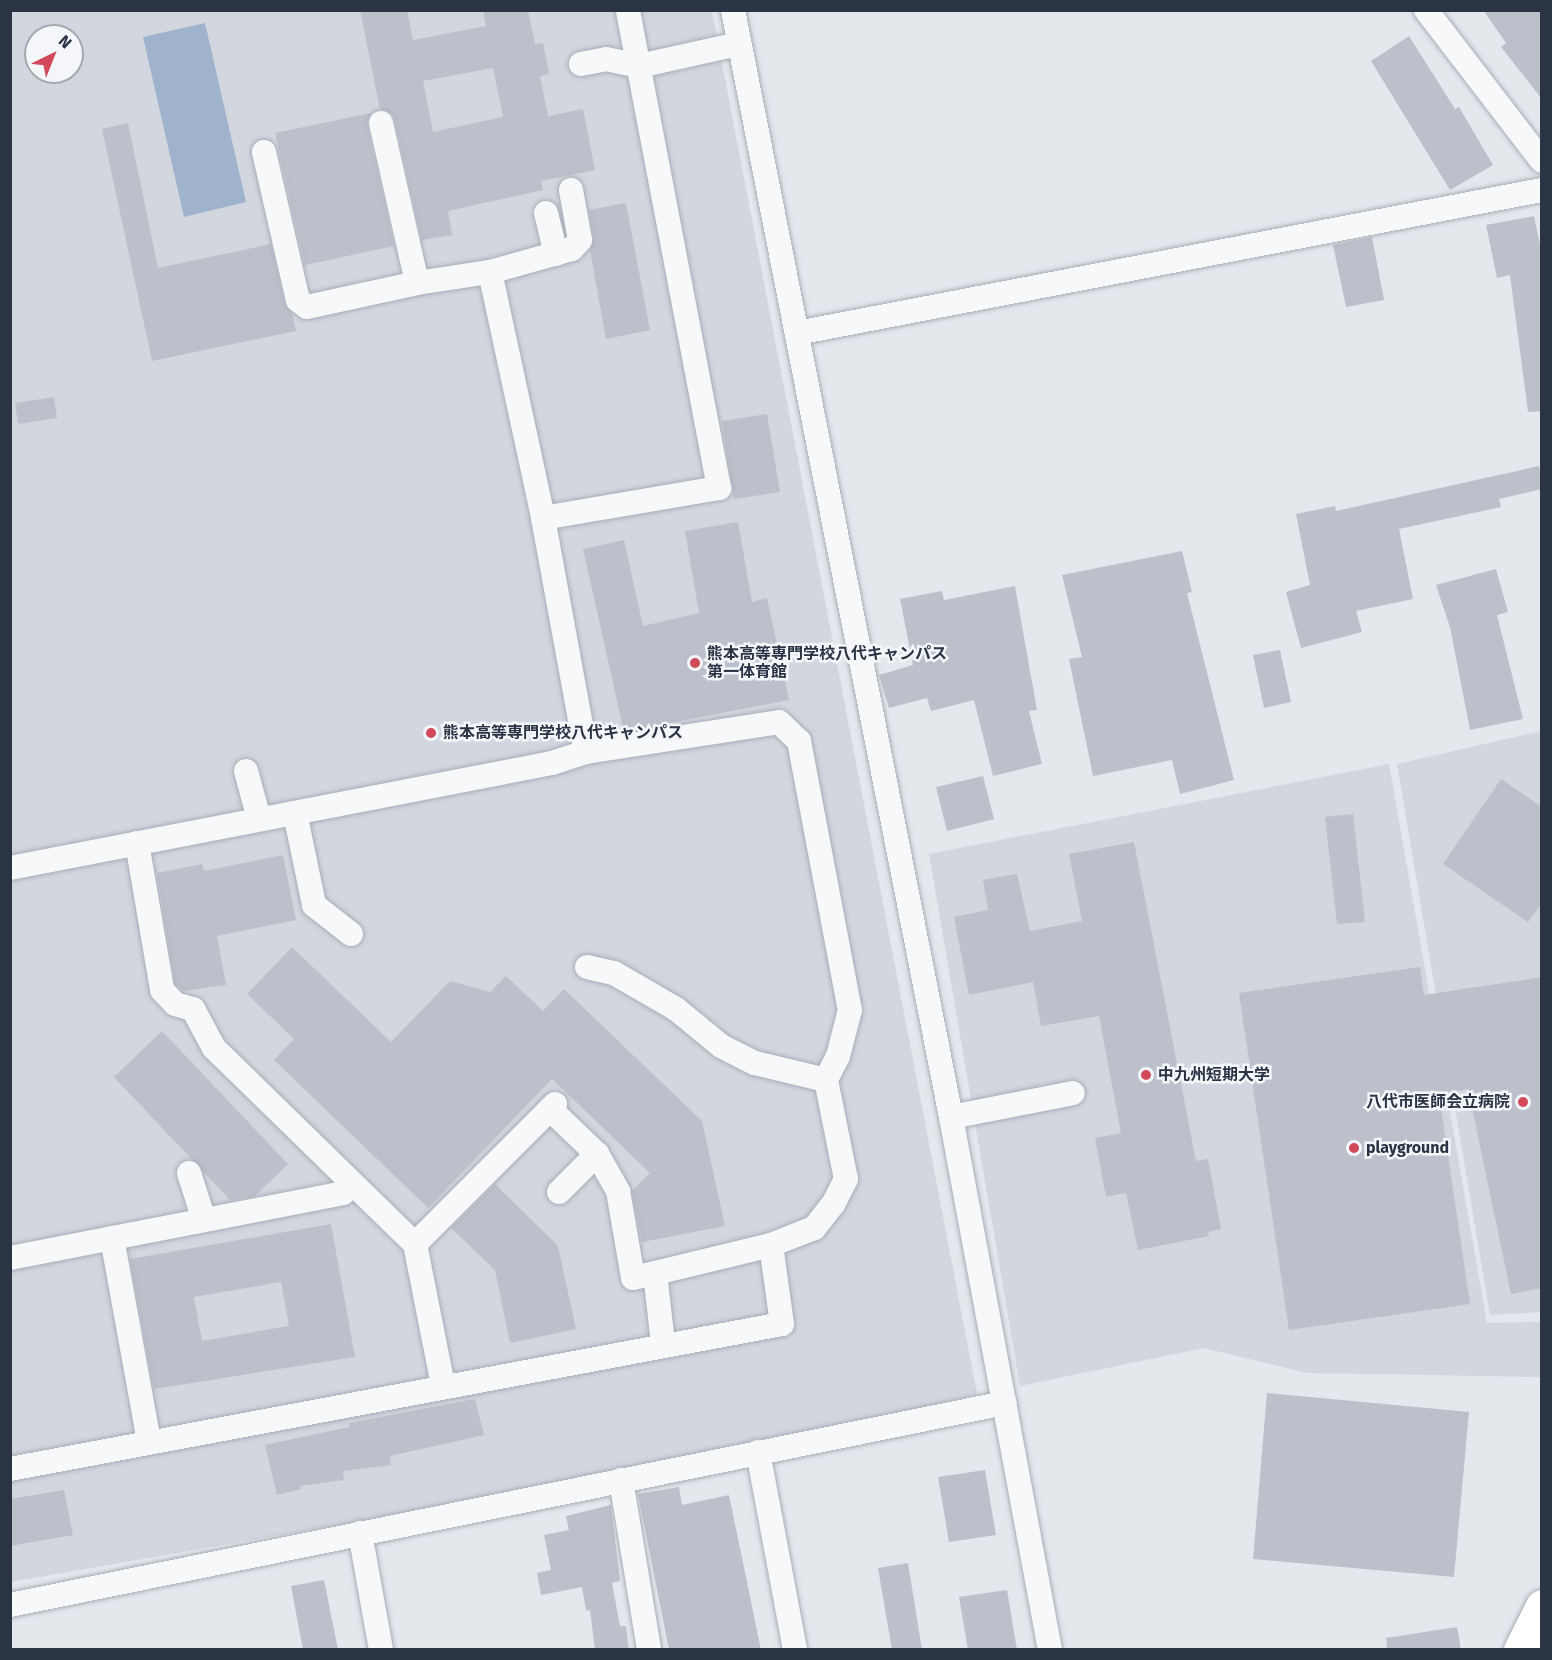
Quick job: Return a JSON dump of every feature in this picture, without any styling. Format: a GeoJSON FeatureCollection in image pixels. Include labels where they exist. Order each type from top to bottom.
{"type":"FeatureCollection","features":[{"type":"Feature","properties":{"kind":"highway"},"geometry":{"type":"LineString","coordinates":[[1520,1650],[1542,1606]]}},
{"type":"Feature","properties":{"kind":"street"},"geometry":{"type":"LineString","coordinates":[[543,518],[719,488],[628,10]]}},
{"type":"Feature","properties":{"kind":"street"},"geometry":{"type":"LineString","coordinates":[[732,10],[951,1117],[1050,1650]]}},
{"type":"Feature","properties":{"kind":"street"},"geometry":{"type":"LineString","coordinates":[[1426,10],[1542,161]]}},
{"type":"Feature","properties":{"kind":"street"},"geometry":{"type":"LineString","coordinates":[[580,64],[606,59],[639,66],[738,44]]}},
{"type":"Feature","properties":{"kind":"street"},"geometry":{"type":"LineString","coordinates":[[381,123],[417,283]]}},
{"type":"Feature","properties":{"kind":"street"},"geometry":{"type":"LineString","coordinates":[[264,152],[298,300],[307,307],[417,283],[490,272],[572,249],[580,240],[571,190]]}},
{"type":"Feature","properties":{"kind":"street"},"geometry":{"type":"LineString","coordinates":[[797,333],[1542,190]]}},
{"type":"Feature","properties":{"kind":"street"},"geometry":{"type":"LineString","coordinates":[[546,213],[556,254]]}},
{"type":"Feature","properties":{"kind":"street"},"geometry":{"type":"LineString","coordinates":[[490,272],[543,518],[586,752]]}},
{"type":"Feature","properties":{"kind":"street"},"geometry":{"type":"LineString","coordinates":[[10,868],[552,763],[586,752],[780,722],[799,741],[850,1010],[838,1056],[826,1080],[846,1179],[833,1204],[814,1228],[771,1245],[633,1278],[618,1191],[597,1154],[553,1107],[415,1244]]}},
{"type":"Feature","properties":{"kind":"street"},"geometry":{"type":"LineString","coordinates":[[246,771],[259,819]]}},
{"type":"Feature","properties":{"kind":"street"},"geometry":{"type":"LineString","coordinates":[[295,813],[314,905],[351,934]]}},
{"type":"Feature","properties":{"kind":"street"},"geometry":{"type":"LineString","coordinates":[[137,843],[162,990],[175,1004],[193,1009],[214,1048],[415,1244],[443,1386]]}},
{"type":"Feature","properties":{"kind":"street"},"geometry":{"type":"LineString","coordinates":[[587,967],[614,973],[676,1009],[721,1046],[755,1063],[826,1080]]}},
{"type":"Feature","properties":{"kind":"street"},"geometry":{"type":"LineString","coordinates":[[951,1117],[1073,1093]]}},
{"type":"Feature","properties":{"kind":"street"},"geometry":{"type":"LineString","coordinates":[[559,1192],[597,1154]]}},
{"type":"Feature","properties":{"kind":"street"},"geometry":{"type":"LineString","coordinates":[[189,1173],[204,1220]]}},
{"type":"Feature","properties":{"kind":"street"},"geometry":{"type":"LineString","coordinates":[[10,1258],[343,1193],[352,1183]]}},
{"type":"Feature","properties":{"kind":"street"},"geometry":{"type":"LineString","coordinates":[[112,1238],[149,1442]]}},
{"type":"Feature","properties":{"kind":"street"},"geometry":{"type":"LineString","coordinates":[[10,1469],[663,1343],[782,1324],[771,1245]]}},
{"type":"Feature","properties":{"kind":"street"},"geometry":{"type":"LineString","coordinates":[[655,1273],[663,1343]]}},
{"type":"Feature","properties":{"kind":"street"},"geometry":{"type":"LineString","coordinates":[[10,1605],[1005,1403]]}},
{"type":"Feature","properties":{"kind":"street"},"geometry":{"type":"LineString","coordinates":[[758,1452],[795,1650]]}},
{"type":"Feature","properties":{"kind":"street"},"geometry":{"type":"LineString","coordinates":[[621,1480],[649,1650]]}},
{"type":"Feature","properties":{"kind":"street"},"geometry":{"type":"LineString","coordinates":[[360,1533],[381,1650]]}},
{"type":"Feature","properties":{"kind":"shaded area","name":"熊本高等専門学校八代キャンパス"},"geometry":{"type":"Polygon","coordinates":[[[11,11],[712,11],[977,1394],[758,1452],[11,1582],[11,11]]]}},
{"type":"Feature","properties":{"kind":"shaded area"},"geometry":{"type":"Polygon","coordinates":[[[1541,731],[1541,1312],[1490,1315],[1397,764],[1541,731]]]}},
{"type":"Feature","properties":{"kind":"shaded area"},"geometry":{"type":"Polygon","coordinates":[[[1389,764],[1487,1323],[1541,1322],[1541,1377],[1307,1373],[1204,1348],[1020,1386],[929,854],[1389,764]]]}},
{"type":"Feature","properties":{"kind":"water"},"geometry":{"type":"Polygon","coordinates":[[[205,23],[246,202],[184,217],[143,37],[205,23]]]}},
{"type":"Feature","properties":{"kind":"building"},"geometry":{"type":"Polygon","coordinates":[[[360,10],[407,10],[413,40],[486,26],[483,10],[528,10],[535,44],[543,43],[549,74],[540,76],[548,116],[583,109],[595,170],[541,181],[543,190],[448,211],[452,235],[422,240],[395,120],[391,113],[380,109],[360,10]],[[493,68],[423,81],[433,132],[503,117],[493,68]]]}},
{"type":"Feature","properties":{"kind":"building"},"geometry":{"type":"Polygon","coordinates":[[[1483,10],[1542,10],[1542,99],[1501,47],[1506,43],[1483,10]]]}},
{"type":"Feature","properties":{"kind":"building"},"geometry":{"type":"Polygon","coordinates":[[[1409,36],[1455,109],[1459,107],[1493,165],[1450,190],[1371,61],[1409,36]]]}},
{"type":"Feature","properties":{"kind":"building"},"geometry":{"type":"Polygon","coordinates":[[[371,113],[367,126],[394,246],[305,265],[275,133],[371,113]]]}},
{"type":"Feature","properties":{"kind":"building"},"geometry":{"type":"Polygon","coordinates":[[[128,123],[158,268],[271,244],[284,303],[292,313],[296,331],[152,361],[102,129],[128,123]]]}},
{"type":"Feature","properties":{"kind":"building"},"geometry":{"type":"Polygon","coordinates":[[[626,203],[650,330],[606,339],[590,250],[594,238],[589,210],[626,203]]]}},
{"type":"Feature","properties":{"kind":"building"},"geometry":{"type":"Polygon","coordinates":[[[1534,216],[1542,255],[1542,411],[1528,412],[1510,275],[1497,278],[1486,225],[1534,216]]]}},
{"type":"Feature","properties":{"kind":"building"},"geometry":{"type":"Polygon","coordinates":[[[1372,237],[1384,300],[1346,307],[1333,245],[1372,237]]]}},
{"type":"Feature","properties":{"kind":"building"},"geometry":{"type":"Polygon","coordinates":[[[54,397],[57,418],[18,424],[15,403],[54,397]]]}},
{"type":"Feature","properties":{"kind":"building"},"geometry":{"type":"Polygon","coordinates":[[[767,414],[780,492],[734,499],[722,421],[767,414]]]}},
{"type":"Feature","properties":{"kind":"building"},"geometry":{"type":"Polygon","coordinates":[[[1539,466],[1542,489],[1499,499],[1501,507],[1399,529],[1413,599],[1356,611],[1362,632],[1301,648],[1286,592],[1310,585],[1296,514],[1335,506],[1336,511],[1539,466]]]}},
{"type":"Feature","properties":{"kind":"building","name":"熊本高等専門学校八代キャンパス 第一体育館"},"geometry":{"type":"Polygon","coordinates":[[[738,522],[752,602],[767,598],[789,700],[624,732],[583,549],[624,540],[643,626],[699,613],[685,531],[738,522]]]}},
{"type":"Feature","properties":{"kind":"building"},"geometry":{"type":"Polygon","coordinates":[[[1182,551],[1192,592],[1187,593],[1234,780],[1180,794],[1172,760],[1093,776],[1069,659],[1082,657],[1062,575],[1182,551]]]}},
{"type":"Feature","properties":{"kind":"building"},"geometry":{"type":"Polygon","coordinates":[[[1496,569],[1508,612],[1497,615],[1523,719],[1470,730],[1450,627],[1436,585],[1496,569]]]}},
{"type":"Feature","properties":{"kind":"building"},"geometry":{"type":"Polygon","coordinates":[[[1015,586],[1037,710],[1029,711],[1042,764],[993,776],[974,700],[931,711],[927,698],[889,708],[879,675],[913,665],[900,599],[942,591],[944,600],[1015,586]]]}},
{"type":"Feature","properties":{"kind":"building"},"geometry":{"type":"Polygon","coordinates":[[[1280,650],[1291,702],[1264,708],[1253,655],[1280,650]]]}},
{"type":"Feature","properties":{"kind":"building"},"geometry":{"type":"Polygon","coordinates":[[[983,776],[994,819],[947,831],[936,787],[983,776]]]}},
{"type":"Feature","properties":{"kind":"building"},"geometry":{"type":"Polygon","coordinates":[[[1501,779],[1542,807],[1542,903],[1528,922],[1443,864],[1501,779]]]}},
{"type":"Feature","properties":{"kind":"building"},"geometry":{"type":"Polygon","coordinates":[[[1353,814],[1365,922],[1337,924],[1325,817],[1353,814]]]}},
{"type":"Feature","properties":{"kind":"building"},"geometry":{"type":"Polygon","coordinates":[[[1134,842],[1196,1161],[1208,1159],[1221,1229],[1208,1232],[1209,1236],[1138,1250],[1126,1193],[1106,1197],[1095,1138],[1121,1133],[1099,1016],[1041,1026],[1033,982],[969,995],[954,917],[988,910],[983,880],[1017,874],[1030,931],[1082,921],[1069,854],[1134,842]]]}},
{"type":"Feature","properties":{"kind":"building"},"geometry":{"type":"Polygon","coordinates":[[[283,855],[296,920],[217,936],[226,985],[183,991],[175,983],[157,873],[202,864],[204,871],[283,855]]]}},
{"type":"Feature","properties":{"kind":"building"},"geometry":{"type":"Polygon","coordinates":[[[292,947],[391,1042],[450,981],[490,992],[506,976],[543,1011],[564,989],[702,1121],[725,1226],[642,1242],[632,1191],[650,1173],[552,1079],[428,1208],[274,1060],[294,1039],[247,994],[292,947]]]}},
{"type":"Feature","properties":{"kind":"building","name":"playground"},"geometry":{"type":"Polygon","coordinates":[[[1420,967],[1424,995],[1542,977],[1542,1288],[1511,1294],[1468,1089],[1439,1094],[1470,1304],[1289,1330],[1239,993],[1420,967]]]}},
{"type":"Feature","properties":{"kind":"building"},"geometry":{"type":"Polygon","coordinates":[[[162,1031],[288,1164],[255,1196],[230,1200],[114,1077],[162,1031]]]}},
{"type":"Feature","properties":{"kind":"building"},"geometry":{"type":"Polygon","coordinates":[[[495,1184],[558,1246],[576,1329],[510,1343],[495,1270],[451,1228],[495,1184]]]}},
{"type":"Feature","properties":{"kind":"building"},"geometry":{"type":"Polygon","coordinates":[[[331,1224],[355,1357],[154,1389],[130,1259],[331,1224]],[[281,1282],[194,1297],[202,1341],[289,1326],[281,1282]]]}},
{"type":"Feature","properties":{"kind":"building"},"geometry":{"type":"Polygon","coordinates":[[[1267,1393],[1469,1412],[1454,1577],[1253,1559],[1267,1393]]]}},
{"type":"Feature","properties":{"kind":"building"},"geometry":{"type":"Polygon","coordinates":[[[475,1399],[484,1435],[390,1456],[391,1465],[343,1471],[344,1480],[300,1486],[301,1489],[277,1495],[265,1445],[349,1427],[349,1423],[475,1399]]]}},
{"type":"Feature","properties":{"kind":"building"},"geometry":{"type":"Polygon","coordinates":[[[985,1470],[996,1535],[949,1542],[938,1477],[985,1470]]]}},
{"type":"Feature","properties":{"kind":"building"},"geometry":{"type":"Polygon","coordinates":[[[679,1487],[682,1505],[729,1495],[761,1650],[669,1650],[638,1494],[679,1487]]]}},
{"type":"Feature","properties":{"kind":"building"},"geometry":{"type":"Polygon","coordinates":[[[64,1490],[73,1535],[10,1546],[10,1499],[64,1490]]]}},
{"type":"Feature","properties":{"kind":"building"},"geometry":{"type":"Polygon","coordinates":[[[611,1505],[620,1581],[612,1583],[620,1626],[626,1626],[629,1650],[595,1650],[590,1610],[586,1611],[582,1587],[541,1595],[537,1573],[551,1570],[544,1535],[569,1530],[566,1516],[611,1505]]]}},
{"type":"Feature","properties":{"kind":"building"},"geometry":{"type":"Polygon","coordinates":[[[908,1563],[922,1650],[892,1650],[878,1568],[908,1563]]]}},
{"type":"Feature","properties":{"kind":"building"},"geometry":{"type":"Polygon","coordinates":[[[324,1580],[338,1650],[303,1650],[291,1586],[324,1580]]]}},
{"type":"Feature","properties":{"kind":"building"},"geometry":{"type":"Polygon","coordinates":[[[1007,1590],[1017,1650],[968,1650],[959,1597],[1007,1590]]]}},
{"type":"Feature","properties":{"kind":"building"},"geometry":{"type":"Polygon","coordinates":[[[1457,1627],[1461,1650],[1387,1650],[1386,1638],[1457,1627]]]}},
{"type":"Feature","properties":{"kind":"place","name":"熊本高等専門学校八代キャンパス 第一体育館"},"geometry":{"type":"Point","coordinates":[695,663]}},
{"type":"Feature","properties":{"kind":"place","name":"熊本高等専門学校八代キャンパス"},"geometry":{"type":"Point","coordinates":[431,733]}},
{"type":"Feature","properties":{"kind":"place","name":"中九州短期大学"},"geometry":{"type":"Point","coordinates":[1146,1075]}},
{"type":"Feature","properties":{"kind":"place","name":"八代市医師会立病院"},"geometry":{"type":"Point","coordinates":[1523,1102]}},
{"type":"Feature","properties":{"kind":"place","name":"playground"},"geometry":{"type":"Point","coordinates":[1354,1148]}}]}
